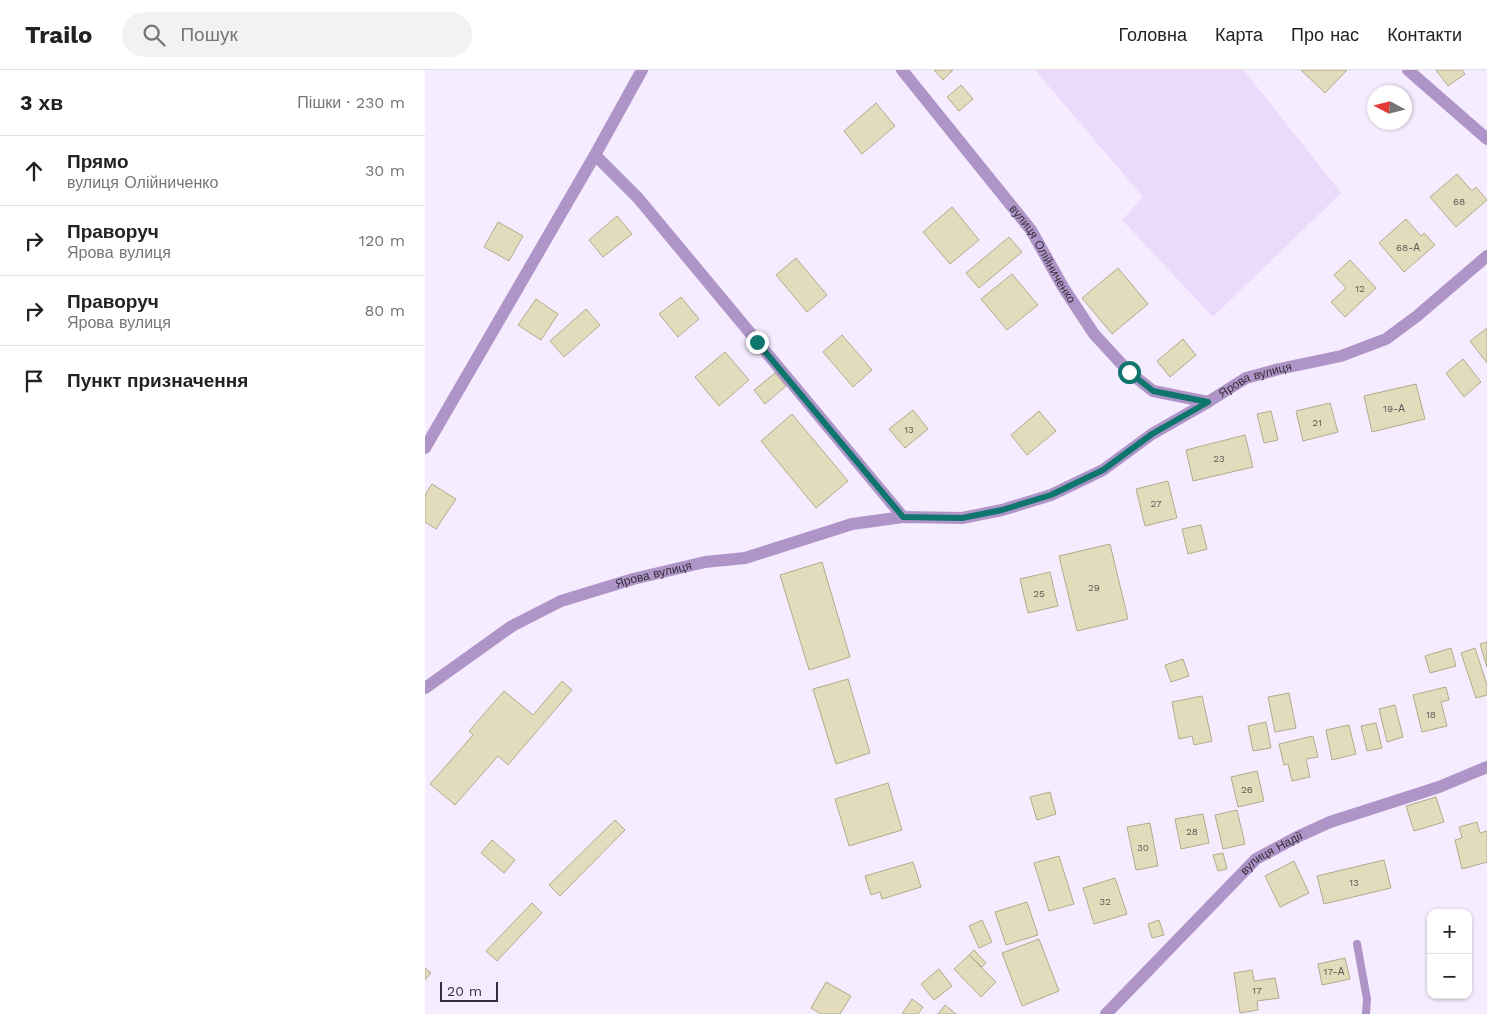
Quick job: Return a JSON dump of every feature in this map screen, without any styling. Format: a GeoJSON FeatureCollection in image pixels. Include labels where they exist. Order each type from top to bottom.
{"type":"FeatureCollection","features":[{"type":"Feature","properties":{"kind":"street"},"geometry":{"type":"LineString","coordinates":[[425,448],[595,155],[642,70]]}},
{"type":"Feature","properties":{"kind":"street","name":"вулиця Олійниченко"},"geometry":{"type":"LineString","coordinates":[[902,70],[1031,230],[1063,287],[1094,334],[1129,372],[1153,391],[1208,402]]}},
{"type":"Feature","properties":{"kind":"street"},"geometry":{"type":"LineString","coordinates":[[1408,70],[1487,139]]}},
{"type":"Feature","properties":{"kind":"street"},"geometry":{"type":"LineString","coordinates":[[595,155],[638,198],[903,517]]}},
{"type":"Feature","properties":{"kind":"street","name":"Ярова вулиця"},"geometry":{"type":"LineString","coordinates":[[425,688],[512,626],[561,601],[651,574],[705,562],[745,558],[852,524],[903,517],[962,518],[1002,510],[1051,495],[1103,470],[1152,434],[1246,378],[1341,356],[1386,340],[1487,256]]}},
{"type":"Feature","properties":{"kind":"street","name":"вулиця Надії"},"geometry":{"type":"LineString","coordinates":[[1106,1014],[1255,859],[1297,836],[1330,822],[1439,787],[1487,767]]}},
{"type":"Feature","properties":{"kind":"lane"},"geometry":{"type":"LineString","coordinates":[[1357,944],[1367,999],[1366,1014]]}},
{"type":"Feature","properties":{"kind":"shaded area"},"geometry":{"type":"Polygon","coordinates":[[[1035,70],[1244,70],[1341,193],[1213,317],[1122,220],[1143,197],[1035,70]]]}},
{"type":"Feature","properties":{"kind":"building"},"geometry":{"type":"Polygon","coordinates":[[[934,70],[953,70],[943,80],[934,70]]]}},
{"type":"Feature","properties":{"kind":"building"},"geometry":{"type":"Polygon","coordinates":[[[1301,70],[1347,70],[1325,93],[1301,70]]]}},
{"type":"Feature","properties":{"kind":"building"},"geometry":{"type":"Polygon","coordinates":[[[1436,70],[1462,70],[1465,74],[1448,86],[1436,70]]]}},
{"type":"Feature","properties":{"kind":"building"},"geometry":{"type":"Polygon","coordinates":[[[961,85],[973,99],[959,111],[947,97],[961,85]]]}},
{"type":"Feature","properties":{"kind":"building"},"geometry":{"type":"Polygon","coordinates":[[[876,103],[895,126],[862,154],[844,131],[876,103]]]}},
{"type":"Feature","properties":{"kind":"building"},"geometry":{"type":"Polygon","coordinates":[[[1457,174],[1472,191],[1476,187],[1487,200],[1456,227],[1430,197],[1457,174]]]}},
{"type":"Feature","properties":{"kind":"building"},"geometry":{"type":"Polygon","coordinates":[[[952,207],[979,240],[950,264],[923,232],[952,207]]]}},
{"type":"Feature","properties":{"kind":"building"},"geometry":{"type":"Polygon","coordinates":[[[617,216],[632,234],[603,257],[589,240],[617,216]]]}},
{"type":"Feature","properties":{"kind":"building"},"geometry":{"type":"Polygon","coordinates":[[[1406,219],[1421,236],[1424,233],[1435,245],[1404,272],[1379,243],[1406,219]]]}},
{"type":"Feature","properties":{"kind":"building"},"geometry":{"type":"Polygon","coordinates":[[[498,222],[523,236],[509,261],[484,247],[498,222]]]}},
{"type":"Feature","properties":{"kind":"building"},"geometry":{"type":"Polygon","coordinates":[[[1009,237],[1022,252],[979,288],[966,273],[1009,237]]]}},
{"type":"Feature","properties":{"kind":"building"},"geometry":{"type":"Polygon","coordinates":[[[796,258],[827,295],[807,312],[776,275],[796,258]]]}},
{"type":"Feature","properties":{"kind":"building"},"geometry":{"type":"Polygon","coordinates":[[[1350,260],[1376,288],[1345,317],[1331,302],[1346,288],[1334,275],[1350,260]]]}},
{"type":"Feature","properties":{"kind":"building"},"geometry":{"type":"Polygon","coordinates":[[[1118,268],[1148,304],[1112,334],[1082,298],[1118,268]]]}},
{"type":"Feature","properties":{"kind":"building"},"geometry":{"type":"Polygon","coordinates":[[[1012,274],[1038,305],[1007,330],[981,299],[1012,274]]]}},
{"type":"Feature","properties":{"kind":"building"},"geometry":{"type":"Polygon","coordinates":[[[681,297],[699,319],[678,337],[659,314],[681,297]]]}},
{"type":"Feature","properties":{"kind":"building"},"geometry":{"type":"Polygon","coordinates":[[[536,299],[558,314],[541,340],[518,325],[536,299]]]}},
{"type":"Feature","properties":{"kind":"building"},"geometry":{"type":"Polygon","coordinates":[[[586,309],[600,325],[564,357],[550,341],[586,309]]]}},
{"type":"Feature","properties":{"kind":"building"},"geometry":{"type":"Polygon","coordinates":[[[1487,328],[1487,363],[1470,341],[1487,328]]]}},
{"type":"Feature","properties":{"kind":"building"},"geometry":{"type":"Polygon","coordinates":[[[842,335],[872,370],[853,387],[823,352],[842,335]]]}},
{"type":"Feature","properties":{"kind":"building"},"geometry":{"type":"Polygon","coordinates":[[[1183,339],[1196,355],[1170,377],[1157,361],[1183,339]]]}},
{"type":"Feature","properties":{"kind":"building"},"geometry":{"type":"Polygon","coordinates":[[[725,352],[749,380],[719,406],[695,377],[725,352]]]}},
{"type":"Feature","properties":{"kind":"building"},"geometry":{"type":"Polygon","coordinates":[[[1463,359],[1481,382],[1464,397],[1446,373],[1463,359]]]}},
{"type":"Feature","properties":{"kind":"building"},"geometry":{"type":"Polygon","coordinates":[[[775,373],[786,386],[765,404],[754,390],[775,373]]]}},
{"type":"Feature","properties":{"kind":"building"},"geometry":{"type":"Polygon","coordinates":[[[1416,384],[1425,419],[1372,432],[1364,396],[1416,384]]]}},
{"type":"Feature","properties":{"kind":"building"},"geometry":{"type":"Polygon","coordinates":[[[1330,403],[1338,432],[1303,441],[1296,411],[1330,403]]]}},
{"type":"Feature","properties":{"kind":"building"},"geometry":{"type":"Polygon","coordinates":[[[913,410],[928,429],[905,448],[889,429],[913,410]]]}},
{"type":"Feature","properties":{"kind":"building"},"geometry":{"type":"Polygon","coordinates":[[[1039,411],[1056,431],[1027,455],[1011,435],[1039,411]]]}},
{"type":"Feature","properties":{"kind":"building"},"geometry":{"type":"Polygon","coordinates":[[[1271,411],[1278,440],[1264,443],[1257,414],[1271,411]]]}},
{"type":"Feature","properties":{"kind":"building"},"geometry":{"type":"Polygon","coordinates":[[[792,414],[848,481],[816,508],[761,441],[792,414]]]}},
{"type":"Feature","properties":{"kind":"building"},"geometry":{"type":"Polygon","coordinates":[[[1245,435],[1253,467],[1193,481],[1186,450],[1245,435]]]}},
{"type":"Feature","properties":{"kind":"building"},"geometry":{"type":"Polygon","coordinates":[[[1168,481],[1177,518],[1145,526],[1136,489],[1168,481]]]}},
{"type":"Feature","properties":{"kind":"building"},"geometry":{"type":"Polygon","coordinates":[[[432,484],[456,499],[436,529],[425,522],[425,495],[432,484]]]}},
{"type":"Feature","properties":{"kind":"building"},"geometry":{"type":"Polygon","coordinates":[[[1201,525],[1207,549],[1188,554],[1182,529],[1201,525]]]}},
{"type":"Feature","properties":{"kind":"building"},"geometry":{"type":"Polygon","coordinates":[[[1110,544],[1128,619],[1077,631],[1059,556],[1110,544]]]}},
{"type":"Feature","properties":{"kind":"building"},"geometry":{"type":"Polygon","coordinates":[[[822,562],[850,657],[809,670],[780,575],[822,562]]]}},
{"type":"Feature","properties":{"kind":"building"},"geometry":{"type":"Polygon","coordinates":[[[1050,572],[1058,606],[1028,613],[1020,579],[1050,572]]]}},
{"type":"Feature","properties":{"kind":"building"},"geometry":{"type":"Polygon","coordinates":[[[1487,642],[1487,667],[1480,644],[1487,642]]]}},
{"type":"Feature","properties":{"kind":"building"},"geometry":{"type":"Polygon","coordinates":[[[1451,648],[1456,666],[1430,673],[1425,656],[1451,648]]]}},
{"type":"Feature","properties":{"kind":"building"},"geometry":{"type":"Polygon","coordinates":[[[1475,648],[1487,685],[1487,695],[1476,698],[1461,653],[1475,648]]]}},
{"type":"Feature","properties":{"kind":"building"},"geometry":{"type":"Polygon","coordinates":[[[1183,659],[1189,676],[1171,682],[1165,665],[1183,659]]]}},
{"type":"Feature","properties":{"kind":"building"},"geometry":{"type":"Polygon","coordinates":[[[848,679],[870,753],[836,764],[813,689],[848,679]]]}},
{"type":"Feature","properties":{"kind":"building"},"geometry":{"type":"Polygon","coordinates":[[[562,681],[572,690],[508,765],[498,756],[455,805],[430,784],[473,735],[469,731],[504,691],[533,715],[562,681]]]}},
{"type":"Feature","properties":{"kind":"building"},"geometry":{"type":"Polygon","coordinates":[[[1446,687],[1449,700],[1441,702],[1447,726],[1422,732],[1413,695],[1446,687]]]}},
{"type":"Feature","properties":{"kind":"building"},"geometry":{"type":"Polygon","coordinates":[[[1289,693],[1296,728],[1275,732],[1268,697],[1289,693]]]}},
{"type":"Feature","properties":{"kind":"building"},"geometry":{"type":"Polygon","coordinates":[[[1202,696],[1212,741],[1194,745],[1192,736],[1179,739],[1172,702],[1202,696]]]}},
{"type":"Feature","properties":{"kind":"building"},"geometry":{"type":"Polygon","coordinates":[[[1395,705],[1403,737],[1387,742],[1379,709],[1395,705]]]}},
{"type":"Feature","properties":{"kind":"building"},"geometry":{"type":"Polygon","coordinates":[[[1266,722],[1271,748],[1253,751],[1248,726],[1266,722]]]}},
{"type":"Feature","properties":{"kind":"building"},"geometry":{"type":"Polygon","coordinates":[[[1376,723],[1382,748],[1367,751],[1361,726],[1376,723]]]}},
{"type":"Feature","properties":{"kind":"building"},"geometry":{"type":"Polygon","coordinates":[[[1349,725],[1356,754],[1332,760],[1326,730],[1349,725]]]}},
{"type":"Feature","properties":{"kind":"building"},"geometry":{"type":"Polygon","coordinates":[[[1313,736],[1318,757],[1306,759],[1310,777],[1292,781],[1288,764],[1284,765],[1279,744],[1313,736]]]}},
{"type":"Feature","properties":{"kind":"building"},"geometry":{"type":"Polygon","coordinates":[[[1257,771],[1264,801],[1238,807],[1231,777],[1257,771]]]}},
{"type":"Feature","properties":{"kind":"building"},"geometry":{"type":"Polygon","coordinates":[[[888,783],[902,830],[849,846],[835,799],[888,783]]]}},
{"type":"Feature","properties":{"kind":"building"},"geometry":{"type":"Polygon","coordinates":[[[1050,792],[1056,814],[1037,820],[1030,797],[1050,792]]]}},
{"type":"Feature","properties":{"kind":"building"},"geometry":{"type":"Polygon","coordinates":[[[1436,797],[1444,822],[1414,831],[1406,806],[1436,797]]]}},
{"type":"Feature","properties":{"kind":"building"},"geometry":{"type":"Polygon","coordinates":[[[1237,810],[1245,844],[1223,849],[1215,815],[1237,810]]]}},
{"type":"Feature","properties":{"kind":"building"},"geometry":{"type":"Polygon","coordinates":[[[1203,814],[1209,843],[1181,849],[1175,819],[1203,814]]]}},
{"type":"Feature","properties":{"kind":"building"},"geometry":{"type":"Polygon","coordinates":[[[615,820],[625,830],[560,896],[549,885],[615,820]]]}},
{"type":"Feature","properties":{"kind":"building"},"geometry":{"type":"Polygon","coordinates":[[[1477,822],[1480,833],[1487,831],[1487,862],[1462,869],[1455,840],[1462,838],[1459,827],[1477,822]]]}},
{"type":"Feature","properties":{"kind":"building"},"geometry":{"type":"Polygon","coordinates":[[[1150,823],[1158,866],[1136,870],[1127,827],[1150,823]]]}},
{"type":"Feature","properties":{"kind":"building"},"geometry":{"type":"Polygon","coordinates":[[[492,840],[515,860],[504,873],[481,853],[492,840]]]}},
{"type":"Feature","properties":{"kind":"building"},"geometry":{"type":"Polygon","coordinates":[[[1223,853],[1227,869],[1218,871],[1213,855],[1223,853]]]}},
{"type":"Feature","properties":{"kind":"building"},"geometry":{"type":"Polygon","coordinates":[[[1059,856],[1074,904],[1049,911],[1034,863],[1059,856]]]}},
{"type":"Feature","properties":{"kind":"building"},"geometry":{"type":"Polygon","coordinates":[[[1384,860],[1391,888],[1324,904],[1317,876],[1384,860]]]}},
{"type":"Feature","properties":{"kind":"building"},"geometry":{"type":"Polygon","coordinates":[[[1294,861],[1309,893],[1280,907],[1265,876],[1294,861]]]}},
{"type":"Feature","properties":{"kind":"building"},"geometry":{"type":"Polygon","coordinates":[[[913,862],[921,887],[882,899],[880,892],[871,895],[865,876],[913,862]]]}},
{"type":"Feature","properties":{"kind":"building"},"geometry":{"type":"Polygon","coordinates":[[[1115,878],[1127,914],[1094,924],[1083,888],[1115,878]]]}},
{"type":"Feature","properties":{"kind":"building"},"geometry":{"type":"Polygon","coordinates":[[[1027,902],[1038,935],[1006,945],[995,912],[1027,902]]]}},
{"type":"Feature","properties":{"kind":"building"},"geometry":{"type":"Polygon","coordinates":[[[532,903],[542,913],[497,961],[486,951],[532,903]]]}},
{"type":"Feature","properties":{"kind":"building"},"geometry":{"type":"Polygon","coordinates":[[[982,920],[992,942],[979,948],[969,926],[982,920]]]}},
{"type":"Feature","properties":{"kind":"building"},"geometry":{"type":"Polygon","coordinates":[[[1159,920],[1164,935],[1152,938],[1148,924],[1159,920]]]}},
{"type":"Feature","properties":{"kind":"building"},"geometry":{"type":"Polygon","coordinates":[[[1039,939],[1059,991],[1022,1006],[1002,953],[1039,939]]]}},
{"type":"Feature","properties":{"kind":"building"},"geometry":{"type":"Polygon","coordinates":[[[974,950],[986,963],[982,967],[969,955],[974,950]]]}},
{"type":"Feature","properties":{"kind":"building"},"geometry":{"type":"Polygon","coordinates":[[[969,955],[996,982],[981,997],[954,969],[969,955]]]}},
{"type":"Feature","properties":{"kind":"building"},"geometry":{"type":"Polygon","coordinates":[[[1345,958],[1350,979],[1322,985],[1318,964],[1345,958]]]}},
{"type":"Feature","properties":{"kind":"building"},"geometry":{"type":"Polygon","coordinates":[[[425,968],[431,973],[425,980],[425,968]]]}},
{"type":"Feature","properties":{"kind":"building"},"geometry":{"type":"Polygon","coordinates":[[[939,969],[952,986],[934,1000],[921,984],[939,969]]]}},
{"type":"Feature","properties":{"kind":"building"},"geometry":{"type":"Polygon","coordinates":[[[1252,970],[1254,981],[1275,978],[1279,998],[1257,1001],[1258,1010],[1240,1013],[1234,973],[1252,970]]]}},
{"type":"Feature","properties":{"kind":"building"},"geometry":{"type":"Polygon","coordinates":[[[826,982],[851,996],[840,1014],[821,1014],[811,1008],[826,982]]]}},
{"type":"Feature","properties":{"kind":"building"},"geometry":{"type":"Polygon","coordinates":[[[912,999],[923,1007],[918,1014],[902,1014],[912,999]]]}},
{"type":"Feature","properties":{"kind":"building"},"geometry":{"type":"Polygon","coordinates":[[[945,1005],[956,1014],[938,1014],[945,1005]]]}},
{"type":"Feature","properties":{"kind":"route"},"geometry":{"type":"LineString","coordinates":[[757,342],[903,517],[962,518],[1002,510],[1051,495],[1103,470],[1152,434],[1208,402],[1153,391],[1129,372]]}}]}
